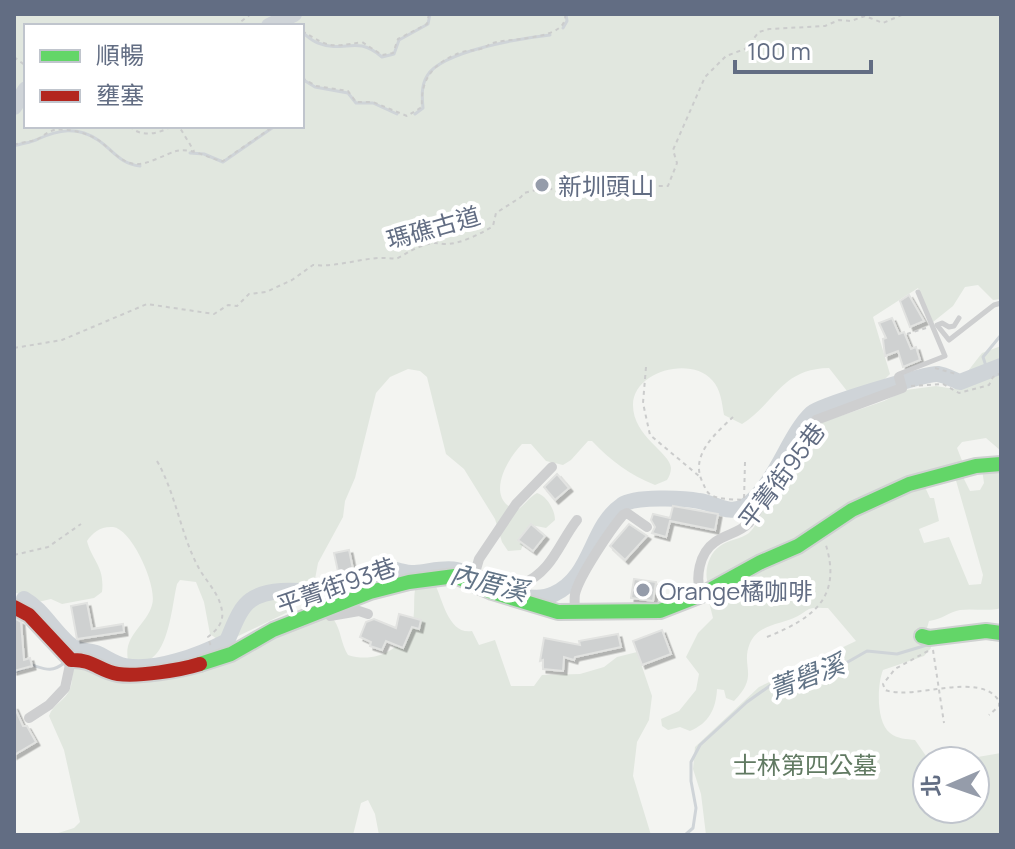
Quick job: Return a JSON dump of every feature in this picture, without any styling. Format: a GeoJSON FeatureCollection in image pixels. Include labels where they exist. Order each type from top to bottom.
{"type":"FeatureCollection","features":[{"type":"Feature","properties":{"kind":"street","name":"平菁街95巷"},"geometry":{"type":"LineString","coordinates":[[701,595],[697,582],[699,569],[714,543],[741,531],[749,523],[816,420],[900,382]]}},
{"type":"Feature","properties":{"kind":"street","name":"平菁街93巷"},"geometry":{"type":"LineString","coordinates":[[71,660],[86,659],[118,674],[180,670],[231,654],[273,630],[370,592],[409,582],[455,576],[474,578],[520,594],[558,612],[660,611],[701,595],[761,562],[798,546],[852,510],[909,484],[976,466],[1001,464]]}},
{"type":"Feature","properties":{"kind":"street"},"geometry":{"type":"LineString","coordinates":[[474,578],[479,559],[516,504],[552,467]]}},
{"type":"Feature","properties":{"kind":"street"},"geometry":{"type":"LineString","coordinates":[[575,614],[575,594],[580,583],[605,537],[623,515],[627,513],[647,527]]}},
{"type":"Feature","properties":{"kind":"street"},"geometry":{"type":"LineString","coordinates":[[520,594],[522,584],[533,579],[557,553],[572,520]]}},
{"type":"Feature","properties":{"kind":"street"},"geometry":{"type":"LineString","coordinates":[[16,604],[71,660],[65,688],[49,705],[29,718]]}},
{"type":"Feature","properties":{"kind":"street"},"geometry":{"type":"LineString","coordinates":[[333,608],[330,616],[359,611],[368,614]]}},
{"type":"Feature","properties":{"kind":"street"},"geometry":{"type":"LineString","coordinates":[[926,640],[986,631],[1001,633]]}},
{"type":"Feature","properties":{"kind":"lane"},"geometry":{"type":"LineString","coordinates":[[900,382],[899,374],[945,356],[918,292]]}},
{"type":"Feature","properties":{"kind":"lane"},"geometry":{"type":"LineString","coordinates":[[959,318],[954,326],[937,325],[949,340],[994,305],[1001,303]]}},
{"type":"Feature","properties":{"kind":"path"},"geometry":{"type":"LineString","coordinates":[[304,33],[324,44],[339,46],[362,42],[382,55],[393,53],[398,39],[427,24],[429,14]]}},
{"type":"Feature","properties":{"kind":"path"},"geometry":{"type":"LineString","coordinates":[[304,79],[316,86],[348,91],[356,102],[373,102],[407,116],[422,107],[421,92],[427,73],[439,65],[462,52],[493,43],[550,34],[563,28],[565,14]]}},
{"type":"Feature","properties":{"kind":"path","name":"瑪礁古道"},"geometry":{"type":"LineString","coordinates":[[14,348],[62,340],[147,304],[214,314],[228,305],[237,306],[249,294],[266,292],[292,280],[313,265],[331,267],[385,257],[396,259],[426,244],[445,244],[481,233],[493,226],[496,213],[524,193],[544,188],[575,193],[597,192],[611,186],[668,186],[677,163],[673,150],[680,130],[697,100],[705,77],[726,56],[741,52],[759,32],[769,29],[825,26],[839,20],[851,21],[865,16],[883,23],[904,14]]}},
{"type":"Feature","properties":{"kind":"path"},"geometry":{"type":"LineString","coordinates":[[132,128],[137,133],[156,134],[169,128]]}},
{"type":"Feature","properties":{"kind":"path"},"geometry":{"type":"LineString","coordinates":[[181,128],[195,152]]}},
{"type":"Feature","properties":{"kind":"path"},"geometry":{"type":"LineString","coordinates":[[14,145],[35,140],[55,130],[65,130],[87,135],[130,163],[140,165],[177,151],[204,153],[223,161],[271,128]]}},
{"type":"Feature","properties":{"kind":"path"},"geometry":{"type":"LineString","coordinates":[[907,334],[931,326]]}},
{"type":"Feature","properties":{"kind":"path"},"geometry":{"type":"LineString","coordinates":[[927,364],[956,374]]}},
{"type":"Feature","properties":{"kind":"path"},"geometry":{"type":"LineString","coordinates":[[646,367],[643,403],[650,435],[699,476],[708,492],[715,497],[744,500],[745,462]]}},
{"type":"Feature","properties":{"kind":"path"},"geometry":{"type":"LineString","coordinates":[[900,382],[943,384],[959,393],[989,385],[993,377],[1001,373]]}},
{"type":"Feature","properties":{"kind":"path"},"geometry":{"type":"LineString","coordinates":[[699,476],[700,458],[711,437],[733,417]]}},
{"type":"Feature","properties":{"kind":"path"},"geometry":{"type":"LineString","coordinates":[[157,461],[167,478],[191,554],[222,609],[222,620],[208,637],[211,646]]}},
{"type":"Feature","properties":{"kind":"path"},"geometry":{"type":"LineString","coordinates":[[14,555],[48,547],[81,524]]}},
{"type":"Feature","properties":{"kind":"path"},"geometry":{"type":"LineString","coordinates":[[767,637],[810,617],[826,594],[831,559],[822,529]]}},
{"type":"Feature","properties":{"kind":"path"},"geometry":{"type":"LineString","coordinates":[[926,640],[939,688],[944,723]]}},
{"type":"Feature","properties":{"kind":"path"},"geometry":{"type":"LineString","coordinates":[[926,640],[925,655],[895,669],[886,677],[883,687],[900,693],[967,687],[992,693],[999,706],[989,715]]}},
{"type":"Feature","properties":{"kind":"green space"},"geometry":{"type":"Polygon","coordinates":[[[14,14],[1001,14],[1001,299],[993,300],[978,285],[965,287],[953,306],[933,322],[918,288],[873,317],[890,374],[882,382],[847,391],[829,368],[813,370],[789,381],[742,424],[724,415],[717,388],[703,373],[678,368],[652,376],[642,383],[633,405],[639,426],[669,462],[671,470],[667,480],[655,485],[637,477],[592,441],[588,441],[563,465],[546,461],[531,444],[522,444],[504,472],[500,490],[502,497],[507,505],[517,510],[537,493],[550,504],[555,520],[546,528],[531,525],[519,539],[523,544],[521,550],[508,551],[495,519],[464,469],[446,454],[427,377],[420,371],[408,369],[390,377],[376,393],[343,517],[318,563],[315,579],[299,604],[290,611],[232,639],[217,639],[210,634],[204,602],[196,582],[180,580],[160,650],[152,658],[141,662],[128,660],[129,644],[149,612],[153,597],[142,560],[128,538],[113,527],[98,530],[87,541],[102,576],[102,592],[94,598],[62,604],[51,599],[38,602],[14,592],[14,14]]]}},
{"type":"Feature","properties":{"kind":"green space"},"geometry":{"type":"Polygon","coordinates":[[[1001,346],[1001,451],[986,438],[962,442],[957,448],[963,463],[709,586],[707,570],[712,554],[723,544],[751,531],[761,510],[823,422],[906,390],[936,386],[954,389],[982,353],[1001,346]]]}},
{"type":"Feature","properties":{"kind":"green space","name":"士林第四公墓"},"geometry":{"type":"Polygon","coordinates":[[[982,469],[1001,470],[1001,608],[960,610],[929,621],[927,628],[931,648],[924,656],[883,670],[879,703],[885,728],[899,738],[915,740],[918,745],[911,745],[911,825],[991,825],[991,755],[1001,753],[1001,835],[706,835],[701,794],[693,769],[695,747],[759,687],[856,641],[828,608],[809,609],[792,619],[765,628],[750,643],[748,678],[734,701],[726,698],[724,690],[717,689],[713,709],[702,724],[690,731],[680,727],[668,730],[662,726],[661,719],[679,711],[696,690],[699,674],[686,657],[698,633],[713,618],[708,598],[879,504],[925,487],[930,498],[934,498],[939,521],[919,529],[924,543],[949,537],[969,585],[981,584],[983,575],[955,477],[962,475],[970,491],[980,490],[984,483],[982,469]]]}},
{"type":"Feature","properties":{"kind":"green space"},"geometry":{"type":"Polygon","coordinates":[[[435,584],[448,615],[458,628],[472,631],[479,645],[495,640],[511,686],[534,686],[542,675],[580,674],[604,667],[617,657],[637,652],[652,696],[649,720],[637,742],[633,776],[651,835],[379,835],[375,814],[368,800],[361,803],[353,835],[52,835],[74,828],[80,822],[64,750],[49,716],[68,693],[77,663],[147,677],[257,642],[317,618],[334,620],[348,655],[367,658],[384,653],[400,643],[413,623],[415,590],[418,586],[435,584]]]}},
{"type":"Feature","properties":{"kind":"building"},"geometry":{"type":"Polygon","coordinates":[[[909,295],[924,321],[910,327],[900,301],[909,295]]]}},
{"type":"Feature","properties":{"kind":"building"},"geometry":{"type":"Polygon","coordinates":[[[892,318],[899,334],[904,332],[911,349],[916,347],[920,360],[903,367],[898,351],[885,356],[883,339],[886,338],[879,323],[892,318]]]}},
{"type":"Feature","properties":{"kind":"building"},"geometry":{"type":"Polygon","coordinates":[[[557,474],[569,488],[555,500],[544,487],[557,474]]]}},
{"type":"Feature","properties":{"kind":"building"},"geometry":{"type":"Polygon","coordinates":[[[673,506],[718,514],[715,530],[670,521],[666,537],[652,533],[655,527],[651,520],[653,514],[670,518],[673,506]]]}},
{"type":"Feature","properties":{"kind":"building"},"geometry":{"type":"Polygon","coordinates":[[[531,524],[545,536],[533,551],[518,540],[531,524]]]}},
{"type":"Feature","properties":{"kind":"building"},"geometry":{"type":"Polygon","coordinates":[[[629,524],[647,536],[625,560],[610,546],[629,524]]]}},
{"type":"Feature","properties":{"kind":"building"},"geometry":{"type":"Polygon","coordinates":[[[349,550],[359,585],[328,587],[327,577],[339,576],[334,553],[349,550]]]}},
{"type":"Feature","properties":{"kind":"building","name":"Orange橘咖啡"},"geometry":{"type":"Polygon","coordinates":[[[634,579],[656,582],[653,601],[631,598],[634,579]]]}},
{"type":"Feature","properties":{"kind":"building"},"geometry":{"type":"Polygon","coordinates":[[[87,603],[92,629],[123,624],[124,632],[77,639],[71,606],[87,603]]]}},
{"type":"Feature","properties":{"kind":"building"},"geometry":{"type":"Polygon","coordinates":[[[399,614],[421,620],[419,629],[412,627],[403,648],[386,641],[382,650],[370,646],[371,642],[360,637],[366,622],[374,619],[396,628],[399,614]]]}},
{"type":"Feature","properties":{"kind":"building"},"geometry":{"type":"Polygon","coordinates":[[[14,618],[21,622],[24,660],[30,658],[32,666],[14,671],[14,618]]]}},
{"type":"Feature","properties":{"kind":"building"},"geometry":{"type":"Polygon","coordinates":[[[662,630],[671,654],[642,665],[633,641],[662,630]]]}},
{"type":"Feature","properties":{"kind":"building"},"geometry":{"type":"Polygon","coordinates":[[[618,634],[621,647],[575,657],[574,660],[564,657],[563,671],[543,669],[543,660],[540,661],[544,638],[580,645],[579,641],[618,634]]]}},
{"type":"Feature","properties":{"kind":"building"},"geometry":{"type":"Polygon","coordinates":[[[14,706],[23,726],[27,726],[36,742],[14,755],[14,706]]]}},
{"type":"Feature","properties":{"kind":"waterway"},"geometry":{"type":"LineString","coordinates":[[273,24],[294,14]]}},
{"type":"Feature","properties":{"kind":"waterway"},"geometry":{"type":"LineString","coordinates":[[304,34],[318,43],[336,47],[357,45],[373,50],[382,57],[394,54],[399,40],[428,24],[430,14]]}},
{"type":"Feature","properties":{"kind":"waterway"},"geometry":{"type":"LineString","coordinates":[[563,28],[567,21],[566,14]]}},
{"type":"Feature","properties":{"kind":"waterway"},"geometry":{"type":"LineString","coordinates":[[415,114],[423,108],[422,96],[427,76],[448,59],[484,47],[550,35]]}},
{"type":"Feature","properties":{"kind":"waterway"},"geometry":{"type":"LineString","coordinates":[[304,80],[315,87],[348,93],[356,103],[373,103],[397,114]]}},
{"type":"Feature","properties":{"kind":"waterway"},"geometry":{"type":"LineString","coordinates":[[14,107],[24,92]]}},
{"type":"Feature","properties":{"kind":"waterway"},"geometry":{"type":"LineString","coordinates":[[190,153],[204,154],[223,162],[272,128]]}},
{"type":"Feature","properties":{"kind":"waterway"},"geometry":{"type":"LineString","coordinates":[[14,146],[53,133],[75,131],[103,144],[122,160],[140,166]]}},
{"type":"Feature","properties":{"kind":"waterway"},"geometry":{"type":"LineString","coordinates":[[993,375],[988,372],[983,357],[1001,335]]}},
{"type":"Feature","properties":{"kind":"waterway","name":"內厝溪"},"geometry":{"type":"LineString","coordinates":[[24,599],[71,646],[121,665],[150,667],[204,652],[227,641],[243,608],[261,595],[284,591],[352,592],[384,569],[411,573],[457,570],[518,595],[542,598],[567,586],[577,576],[603,526],[622,505],[637,500],[671,499],[739,509],[765,487],[803,423],[819,409],[915,379],[938,374],[960,382],[1001,366]]}},
{"type":"Feature","properties":{"kind":"waterway","name":"菁礐溪"},"geometry":{"type":"LineString","coordinates":[[985,638],[1001,640]]}},
{"type":"Feature","properties":{"kind":"waterway","name":"菁礐溪"},"geometry":{"type":"LineString","coordinates":[[938,643],[966,640]]}},
{"type":"Feature","properties":{"kind":"waterway","name":"菁礐溪"},"geometry":{"type":"LineString","coordinates":[[685,835],[693,828],[696,808],[691,762],[700,745],[747,702],[771,685],[846,663],[867,651],[897,654],[927,645]]}},
{"type":"Feature","properties":{"kind":"waterway"},"geometry":{"type":"LineString","coordinates":[[14,672],[32,665],[52,669],[64,663]]}},
{"type":"Feature","properties":{"kind":"traffic: fast"},"geometry":{"type":"LineString","coordinates":[[200,664],[231,654],[273,630],[370,592],[409,582],[455,576],[492,592],[558,612],[660,611],[701,595],[761,562],[798,546],[852,510],[909,484],[976,466],[1001,464]]}},
{"type":"Feature","properties":{"kind":"traffic: fast"},"geometry":{"type":"LineString","coordinates":[[922,636],[929,638],[986,631],[1001,633]]}},
{"type":"Feature","properties":{"kind":"traffic: jam"},"geometry":{"type":"LineString","coordinates":[[14,607],[29,615],[71,660],[85,661],[126,675],[171,671],[200,664]]}},
{"type":"Feature","properties":{"kind":"place","name":"新圳頭山"},"geometry":{"type":"Point","coordinates":[542,185]}},
{"type":"Feature","properties":{"kind":"place","name":"Orange橘咖啡"},"geometry":{"type":"Point","coordinates":[643,590]}}]}
